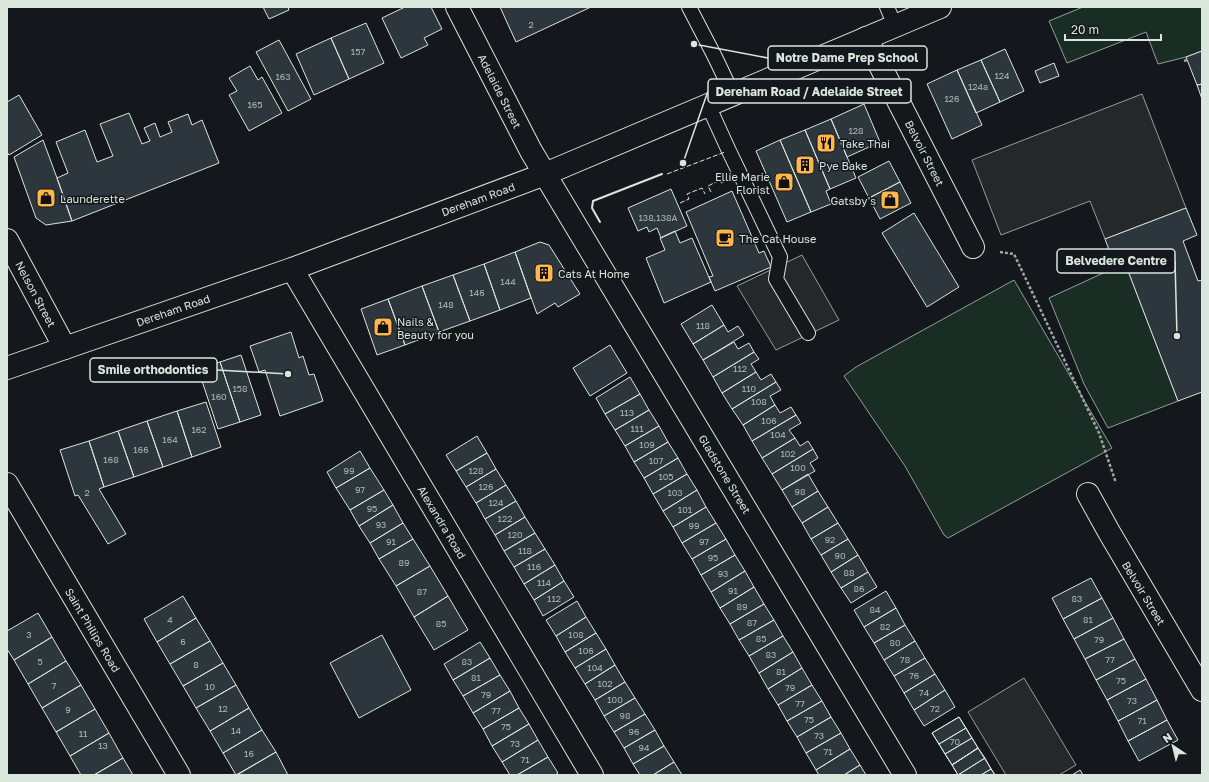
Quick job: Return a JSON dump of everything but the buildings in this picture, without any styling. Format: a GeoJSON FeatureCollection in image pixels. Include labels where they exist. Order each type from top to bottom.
{"type":"FeatureCollection","features":[{"type":"Feature","properties":{"kind":"street","name":"Adelaide Street"},"geometry":{"type":"LineString","coordinates":[[457,7],[531,152],[545,174]]}},
{"type":"Feature","properties":{"kind":"street","name":"Dereham Road"},"geometry":{"type":"LineString","coordinates":[[7,368],[292,268],[545,174],[866,38],[891,16],[940,7]]}},
{"type":"Feature","properties":{"kind":"street","name":"Belvoir Street"},"geometry":{"type":"LineString","coordinates":[[866,38],[974,248]]}},
{"type":"Feature","properties":{"kind":"street","name":"Gladstone Street"},"geometry":{"type":"LineString","coordinates":[[545,174],[905,775]]}},
{"type":"Feature","properties":{"kind":"street","name":"Nelson Street"},"geometry":{"type":"LineString","coordinates":[[7,240],[64,348]]}},
{"type":"Feature","properties":{"kind":"street","name":"Alexandra Road"},"geometry":{"type":"LineString","coordinates":[[292,268],[592,775]]}},
{"type":"Feature","properties":{"kind":"street","name":"Saint Philips Road"},"geometry":{"type":"LineString","coordinates":[[7,484],[179,775]]}},
{"type":"Feature","properties":{"kind":"street","name":"Belvoir Street"},"geometry":{"type":"LineString","coordinates":[[1088,494],[1202,690]]}},
{"type":"Feature","properties":{"kind":"lane"},"geometry":{"type":"LineString","coordinates":[[689,7],[715,56],[733,95]]}},
{"type":"Feature","properties":{"kind":"lane"},"geometry":{"type":"LineString","coordinates":[[708,105],[728,151],[780,256],[776,279],[808,333]]}},
{"type":"Feature","properties":{"kind":"path"},"geometry":{"type":"LineString","coordinates":[[974,248],[1014,254],[1099,433],[1118,490]]}},
{"type":"Feature","properties":{"kind":"green space"},"geometry":{"type":"Polygon","coordinates":[[[1083,7],[1202,7],[1202,51],[1186,57],[1158,64],[1146,32],[1067,63],[1049,21],[1083,7]]]}},
{"type":"Feature","properties":{"kind":"green space"},"geometry":{"type":"Polygon","coordinates":[[[1125,263],[1178,401],[1108,428],[1084,384],[1049,298],[1125,263]]]}},
{"type":"Feature","properties":{"kind":"green space"},"geometry":{"type":"Polygon","coordinates":[[[1014,280],[1112,448],[948,538],[944,535],[905,466],[844,376],[856,367],[1014,280]]]}},
{"type":"Feature","properties":{"kind":"shaded area"},"geometry":{"type":"Polygon","coordinates":[[[1142,94],[1186,208],[1105,239],[1090,201],[1001,235],[972,160],[1142,94]]]}},
{"type":"Feature","properties":{"kind":"shaded area"},"geometry":{"type":"Polygon","coordinates":[[[802,255],[839,320],[776,350],[737,286],[802,255]]]}},
{"type":"Feature","properties":{"kind":"shaded area"},"geometry":{"type":"Polygon","coordinates":[[[1024,678],[1076,765],[1059,775],[1006,775],[968,712],[1024,678]]]}},
{"type":"Feature","properties":{"kind":"fence"},"geometry":{"type":"LineString","coordinates":[[667,174],[725,152]]}},
{"type":"Feature","properties":{"kind":"fence"},"geometry":{"type":"LineString","coordinates":[[711,192],[708,186],[720,180],[721,183],[734,178],[736,181]]}},
{"type":"Feature","properties":{"kind":"fence"},"geometry":{"type":"LineString","coordinates":[[680,203],[689,199],[687,194],[702,188],[705,194]]}},
{"type":"Feature","properties":{"kind":"wall"},"geometry":{"type":"LineString","coordinates":[[600,222],[592,208],[593,201],[662,174]]}},
{"type":"Feature","properties":{"kind":"place","name":"Notre Dame Prep School"},"geometry":{"type":"Point","coordinates":[694,44]}},
{"type":"Feature","properties":{"kind":"place","name":"Take Thai"},"geometry":{"type":"Point","coordinates":[826,143]}},
{"type":"Feature","properties":{"kind":"place","name":"Dereham Road / Adelaide Street"},"geometry":{"type":"Point","coordinates":[683,163]}},
{"type":"Feature","properties":{"kind":"place","name":"Pye Bake"},"geometry":{"type":"Point","coordinates":[805,165]}},
{"type":"Feature","properties":{"kind":"place","name":"Ellie Marie Florist"},"geometry":{"type":"Point","coordinates":[784,182]}},
{"type":"Feature","properties":{"kind":"place","name":"Launderette"},"geometry":{"type":"Point","coordinates":[46,198]}},
{"type":"Feature","properties":{"kind":"place","name":"Gatsby's"},"geometry":{"type":"Point","coordinates":[890,200]}},
{"type":"Feature","properties":{"kind":"place","name":"The Cat House"},"geometry":{"type":"Point","coordinates":[725,238]}},
{"type":"Feature","properties":{"kind":"place","name":"Cats At Home"},"geometry":{"type":"Point","coordinates":[544,273]}},
{"type":"Feature","properties":{"kind":"place","name":"Nails & Beauty for you"},"geometry":{"type":"Point","coordinates":[383,327]}},
{"type":"Feature","properties":{"kind":"place","name":"Belvedere Centre"},"geometry":{"type":"Point","coordinates":[1177,336]}},
{"type":"Feature","properties":{"kind":"place","name":"Smile orthodontics"},"geometry":{"type":"Point","coordinates":[288,374]}}]}
